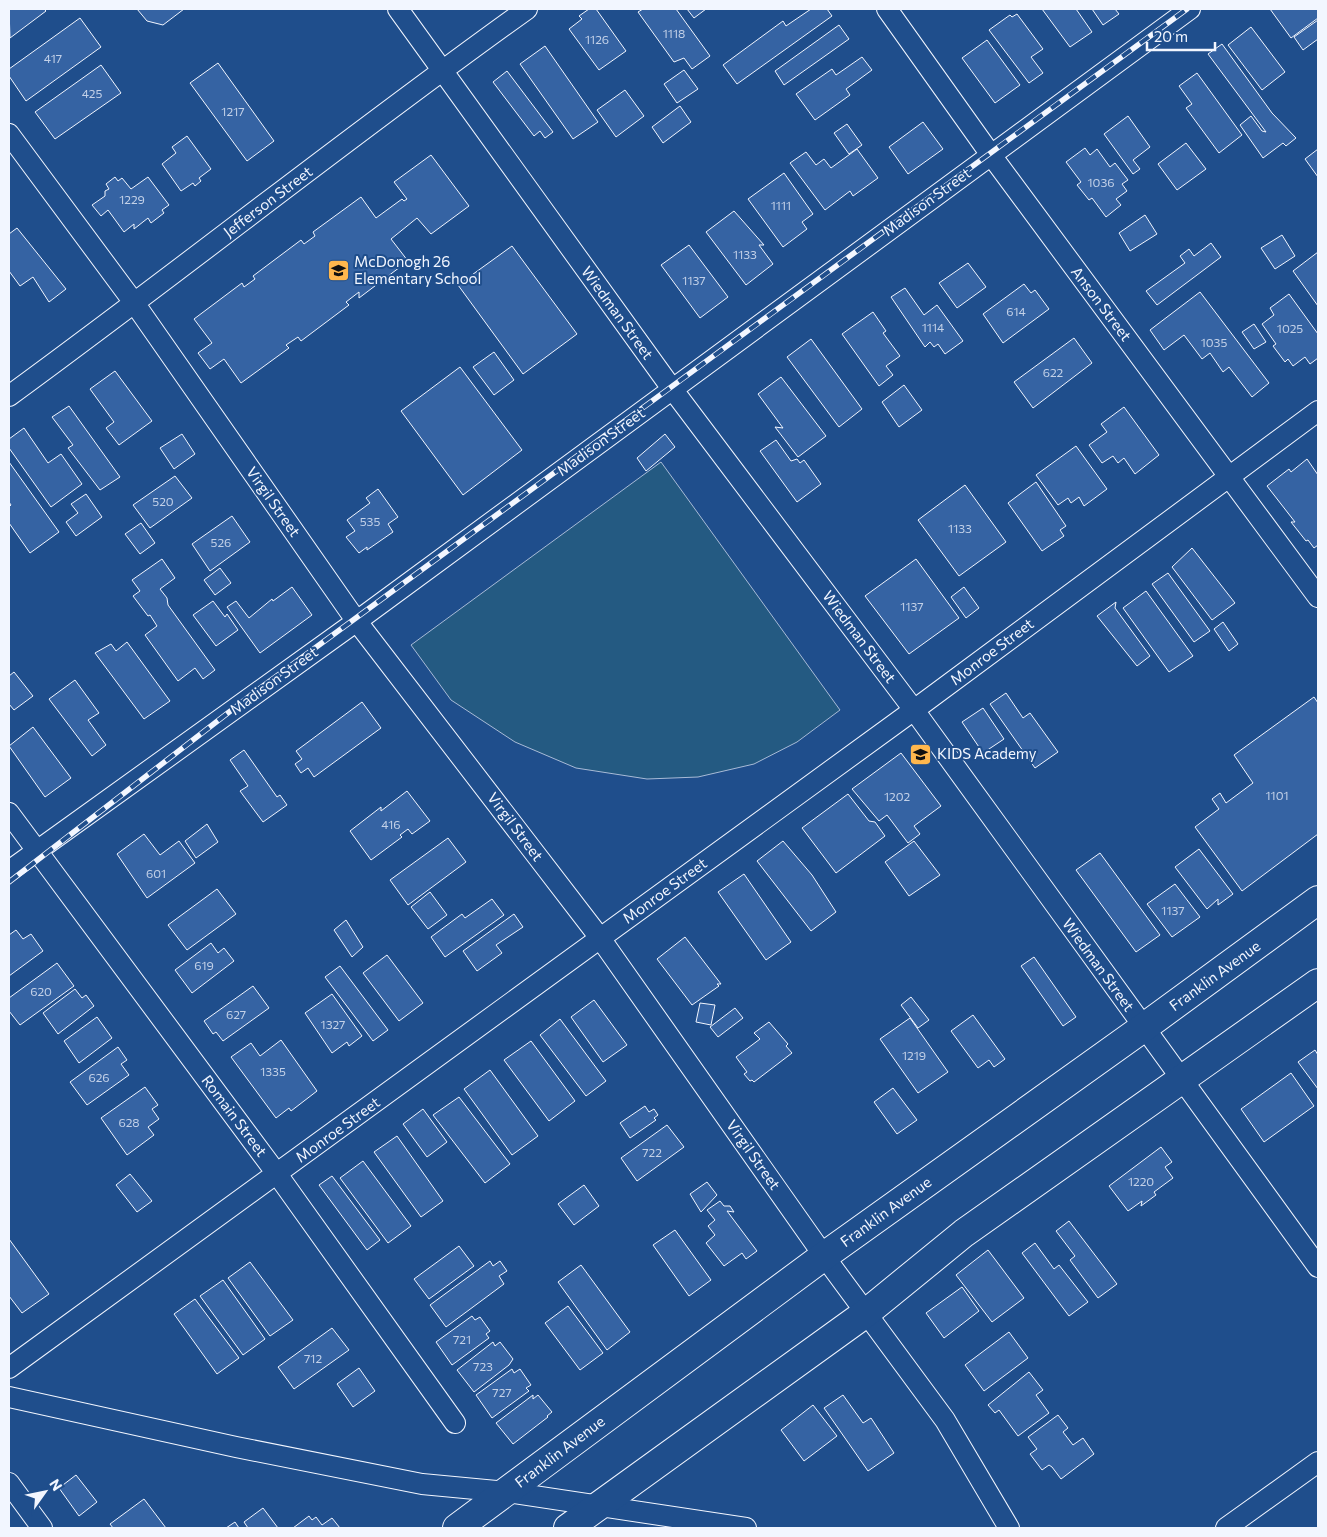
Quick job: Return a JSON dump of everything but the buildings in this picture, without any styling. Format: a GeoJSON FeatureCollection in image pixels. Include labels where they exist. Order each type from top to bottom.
{"type":"FeatureCollection","features":[{"type":"Feature","properties":{"kind":"main road","name":"Franklin Avenue"},"geometry":{"type":"LineString","coordinates":[[457,1528],[824,1256],[1143,1028],[1318,900]]}},
{"type":"Feature","properties":{"kind":"main road"},"geometry":{"type":"LineString","coordinates":[[568,1528],[866,1313],[964,1233],[1182,1081],[1318,983]]}},
{"type":"Feature","properties":{"kind":"street","name":"Wiedman Street"},"geometry":{"type":"LineString","coordinates":[[398,9],[673,389],[914,710],[1318,1267]]}},
{"type":"Feature","properties":{"kind":"street","name":"Jefferson Street"},"geometry":{"type":"LineString","coordinates":[[9,396],[135,304],[442,70],[527,9]]}},
{"type":"Feature","properties":{"kind":"street","name":"Anson Street"},"geometry":{"type":"LineString","coordinates":[[887,9],[991,155],[1318,597]]}},
{"type":"Feature","properties":{"kind":"street","name":"Madison Street"},"geometry":{"type":"LineString","coordinates":[[9,871],[357,621],[1190,9]]}},
{"type":"Feature","properties":{"kind":"street","name":"Virgil Street"},"geometry":{"type":"LineString","coordinates":[[9,134],[135,304],[357,621],[600,938],[824,1256],[945,1420],[1009,1528]]}},
{"type":"Feature","properties":{"kind":"street","name":"Monroe Street"},"geometry":{"type":"LineString","coordinates":[[9,1368],[914,710],[1318,411]]}},
{"type":"Feature","properties":{"kind":"street","name":"Romain Street"},"geometry":{"type":"LineString","coordinates":[[9,813],[277,1174],[455,1423]]}},
{"type":"Feature","properties":{"kind":"street"},"geometry":{"type":"LineString","coordinates":[[9,1397],[236,1447],[422,1484],[507,1492],[746,1528]]}},
{"type":"Feature","properties":{"kind":"street"},"geometry":{"type":"LineString","coordinates":[[1226,1528],[1318,1462]]}},
{"type":"Feature","properties":{"kind":"street"},"geometry":{"type":"LineString","coordinates":[[9,1483],[42,1528]]}},
{"type":"Feature","properties":{"kind":"shaded area"},"geometry":{"type":"Polygon","coordinates":[[[661,462],[840,710],[797,742],[754,764],[698,777],[647,779],[576,768],[515,742],[451,700],[411,645],[661,462]]]}},
{"type":"Feature","properties":{"kind":"railway"},"geometry":{"type":"LineString","coordinates":[[9,882],[259,689],[1187,9]]}},
{"type":"Feature","properties":{"kind":"place","name":"McDonogh 26 Elementary School"},"geometry":{"type":"Point","coordinates":[338,271]}},
{"type":"Feature","properties":{"kind":"place","name":"KIDS Academy"},"geometry":{"type":"Point","coordinates":[921,754]}}]}
